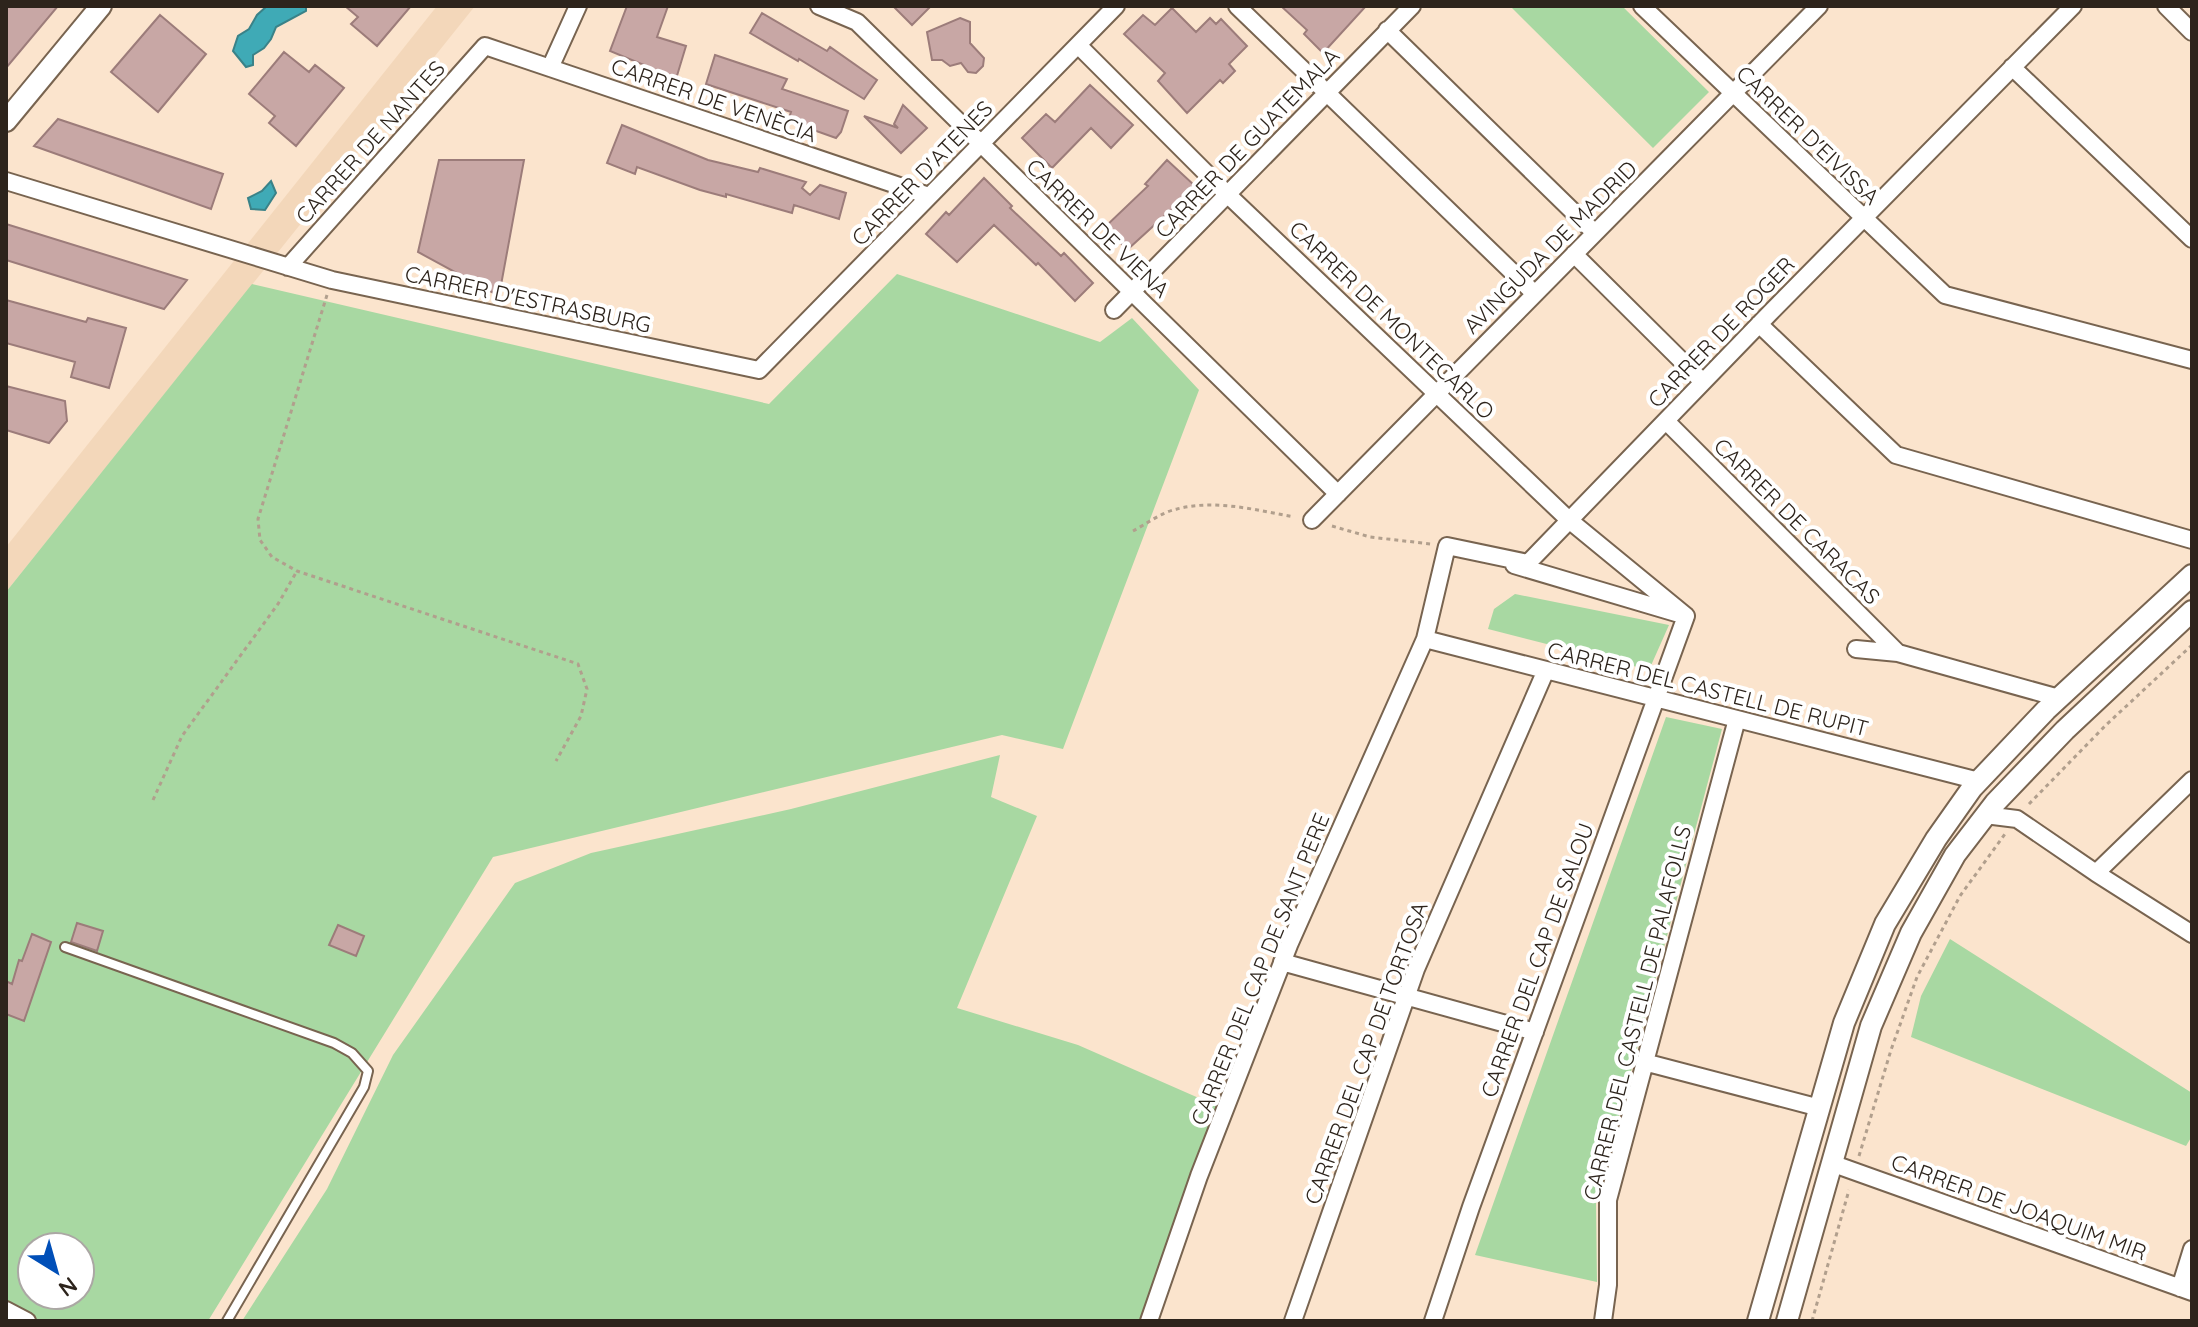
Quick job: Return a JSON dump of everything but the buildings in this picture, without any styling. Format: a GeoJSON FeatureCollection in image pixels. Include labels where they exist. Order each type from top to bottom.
{"type":"FeatureCollection","features":[{"type":"Feature","properties":{"kind":"street"},"geometry":{"type":"LineString","coordinates":[[6,121],[101,6]]}},
{"type":"Feature","properties":{"kind":"street"},"geometry":{"type":"LineString","coordinates":[[550,68],[578,6]]}},
{"type":"Feature","properties":{"kind":"street","name":"CARRER DE VIENA"},"geometry":{"type":"LineString","coordinates":[[819,6],[857,22],[1338,494]]}},
{"type":"Feature","properties":{"kind":"street","name":"CARRER D'ATENES"},"geometry":{"type":"LineString","coordinates":[[759,370],[1116,6]]}},
{"type":"Feature","properties":{"kind":"street"},"geometry":{"type":"LineString","coordinates":[[1237,6],[1535,294]]}},
{"type":"Feature","properties":{"kind":"street","name":"CARRER DE GUATEMALA"},"geometry":{"type":"LineString","coordinates":[[1114,310],[1412,6]]}},
{"type":"Feature","properties":{"kind":"street","name":"CARRER D'EIVISSA"},"geometry":{"type":"LineString","coordinates":[[1642,6],[1945,295],[2192,360]]}},
{"type":"Feature","properties":{"kind":"street","name":"AVINGUDA DE MADRID"},"geometry":{"type":"LineString","coordinates":[[1312,520],[1819,6]]}},
{"type":"Feature","properties":{"kind":"street"},"geometry":{"type":"LineString","coordinates":[[2166,6],[2192,32]]}},
{"type":"Feature","properties":{"kind":"street","name":"CARRER DE ROGER"},"geometry":{"type":"LineString","coordinates":[[1447,546],[1528,563],[2012,67],[2062,10]]}},
{"type":"Feature","properties":{"kind":"street"},"geometry":{"type":"LineString","coordinates":[[1387,30],[1595,233]]}},
{"type":"Feature","properties":{"kind":"street","name":"CARRER DE MONTECARLO"},"geometry":{"type":"LineString","coordinates":[[1078,45],[1227,194],[1569,520],[1686,616]]}},
{"type":"Feature","properties":{"kind":"street","name":"CARRER DE VENÈCIA"},"geometry":{"type":"LineString","coordinates":[[485,46],[929,196]]}},
{"type":"Feature","properties":{"kind":"street","name":"CARRER DE NANTES"},"geometry":{"type":"LineString","coordinates":[[288,267],[485,46]]}},
{"type":"Feature","properties":{"kind":"street"},"geometry":{"type":"LineString","coordinates":[[2012,67],[2192,239]]}},
{"type":"Feature","properties":{"kind":"street","name":"CARRER D'ESTRASBURG"},"geometry":{"type":"LineString","coordinates":[[6,181],[332,280],[759,370]]}},
{"type":"Feature","properties":{"kind":"street"},"geometry":{"type":"LineString","coordinates":[[1574,254],[1703,382]]}},
{"type":"Feature","properties":{"kind":"street"},"geometry":{"type":"LineString","coordinates":[[1759,324],[1896,455],[2192,540]]}},
{"type":"Feature","properties":{"kind":"street","name":"CARRER DE CARACAS"},"geometry":{"type":"LineString","coordinates":[[1666,421],[1898,653]]}},
{"type":"Feature","properties":{"kind":"street"},"geometry":{"type":"LineString","coordinates":[[1425,639],[1447,546],[1686,616]]}},
{"type":"Feature","properties":{"kind":"street"},"geometry":{"type":"LineString","coordinates":[[1758,1321],[1844,1023],[1885,924],[1936,839],[1979,781],[2059,698],[2192,575]]}},
{"type":"Feature","properties":{"kind":"street"},"geometry":{"type":"LineString","coordinates":[[1787,1321],[1871,1026],[1911,933],[1955,855],[1995,803],[2065,730],[2192,611]]}},
{"type":"Feature","properties":{"kind":"street","name":"CARRER DEL CAP DE SALOU"},"geometry":{"type":"LineString","coordinates":[[1433,1321],[1471,1207],[1686,616]]}},
{"type":"Feature","properties":{"kind":"street","name":"CARRER DEL CASTELL DE RUPIT"},"geometry":{"type":"LineString","coordinates":[[1425,639],[1979,781]]}},
{"type":"Feature","properties":{"kind":"street","name":"CARRER DEL CAP DE SANT PERE"},"geometry":{"type":"LineString","coordinates":[[1149,1321],[1199,1176],[1282,962],[1425,639]]}},
{"type":"Feature","properties":{"kind":"street"},"geometry":{"type":"LineString","coordinates":[[1856,649],[1898,653],[2059,698]]}},
{"type":"Feature","properties":{"kind":"street","name":"CARRER DEL CAP DE TORTOSA"},"geometry":{"type":"LineString","coordinates":[[1293,1321],[1416,969],[1546,670]]}},
{"type":"Feature","properties":{"kind":"street","name":"CARRER DEL CASTELL DE PALAFOLLS"},"geometry":{"type":"LineString","coordinates":[[1603,1321],[1608,1285],[1608,1200],[1737,719]]}},
{"type":"Feature","properties":{"kind":"street"},"geometry":{"type":"LineString","coordinates":[[2096,873],[2192,780]]}},
{"type":"Feature","properties":{"kind":"street"},"geometry":{"type":"LineString","coordinates":[[1985,815],[2017,819],[2192,934]]}},
{"type":"Feature","properties":{"kind":"street"},"geometry":{"type":"LineString","coordinates":[[1282,962],[1535,1032]]}},
{"type":"Feature","properties":{"kind":"street"},"geometry":{"type":"LineString","coordinates":[[1644,1062],[1820,1108]]}},
{"type":"Feature","properties":{"kind":"street","name":"CARRER DE JOAQUIM MIR"},"geometry":{"type":"LineString","coordinates":[[1831,1163],[2186,1290]]}},
{"type":"Feature","properties":{"kind":"street"},"geometry":{"type":"LineString","coordinates":[[2186,1290],[2192,1249]]}},
{"type":"Feature","properties":{"kind":"street"},"geometry":{"type":"LineString","coordinates":[[6,1310],[27,1321]]}},
{"type":"Feature","properties":{"kind":"lane"},"geometry":{"type":"LineString","coordinates":[[65,947],[334,1043],[352,1053],[368,1071],[364,1087],[227,1321]]}},
{"type":"Feature","properties":{"kind":"path"},"geometry":{"type":"LineString","coordinates":[[332,280],[258,519],[260,540],[272,557],[297,571],[578,664],[587,689],[581,716],[556,761]]}},
{"type":"Feature","properties":{"kind":"path"},"geometry":{"type":"LineString","coordinates":[[1133,531],[1174,509],[1202,504],[1312,520],[1370,537],[1447,546]]}},
{"type":"Feature","properties":{"kind":"path"},"geometry":{"type":"LineString","coordinates":[[153,800],[182,736],[278,604],[297,571]]}},
{"type":"Feature","properties":{"kind":"path"},"geometry":{"type":"LineString","coordinates":[[1812,1321],[1891,1050],[1917,977],[1960,896],[2017,819],[2015,817],[2106,725],[2192,645]]}},
{"type":"Feature","properties":{"kind":"shaded area"},"geometry":{"type":"Polygon","coordinates":[[[437,6],[475,6],[6,592],[6,547],[437,6]]]}},
{"type":"Feature","properties":{"kind":"green space"},"geometry":{"type":"Polygon","coordinates":[[[1510,6],[1622,6],[1709,92],[1653,148],[1510,6]]]}},
{"type":"Feature","properties":{"kind":"green space"},"geometry":{"type":"Polygon","coordinates":[[[897,274],[1100,342],[1132,318],[1199,390],[1063,749],[1002,735],[493,857],[208,1321],[6,1321],[6,592],[252,284],[769,404],[897,274]]]}},
{"type":"Feature","properties":{"kind":"green space"},"geometry":{"type":"Polygon","coordinates":[[[1515,594],[1669,625],[1649,670],[1488,629],[1494,609],[1515,594]]]}},
{"type":"Feature","properties":{"kind":"green space"},"geometry":{"type":"Polygon","coordinates":[[[1666,717],[1722,729],[1596,1203],[1597,1282],[1475,1255],[1666,717]]]}},
{"type":"Feature","properties":{"kind":"green space"},"geometry":{"type":"Polygon","coordinates":[[[1000,755],[991,797],[1037,816],[957,1008],[1078,1045],[1217,1106],[1139,1321],[242,1321],[327,1189],[393,1055],[515,883],[591,853],[791,809],[1000,755]]]}},
{"type":"Feature","properties":{"kind":"green space"},"geometry":{"type":"Polygon","coordinates":[[[1950,939],[2192,1093],[2192,1136],[2186,1146],[1911,1037],[1921,996],[1950,939]]]}},
{"type":"Feature","properties":{"kind":"water"},"geometry":{"type":"Polygon","coordinates":[[[267,6],[306,6],[306,11],[276,27],[264,48],[253,55],[253,65],[246,67],[233,51],[238,36],[249,29],[267,6]]]}},
{"type":"Feature","properties":{"kind":"water"},"geometry":{"type":"Polygon","coordinates":[[[271,181],[276,193],[265,210],[251,209],[248,198],[262,191],[271,181]]]}}]}
